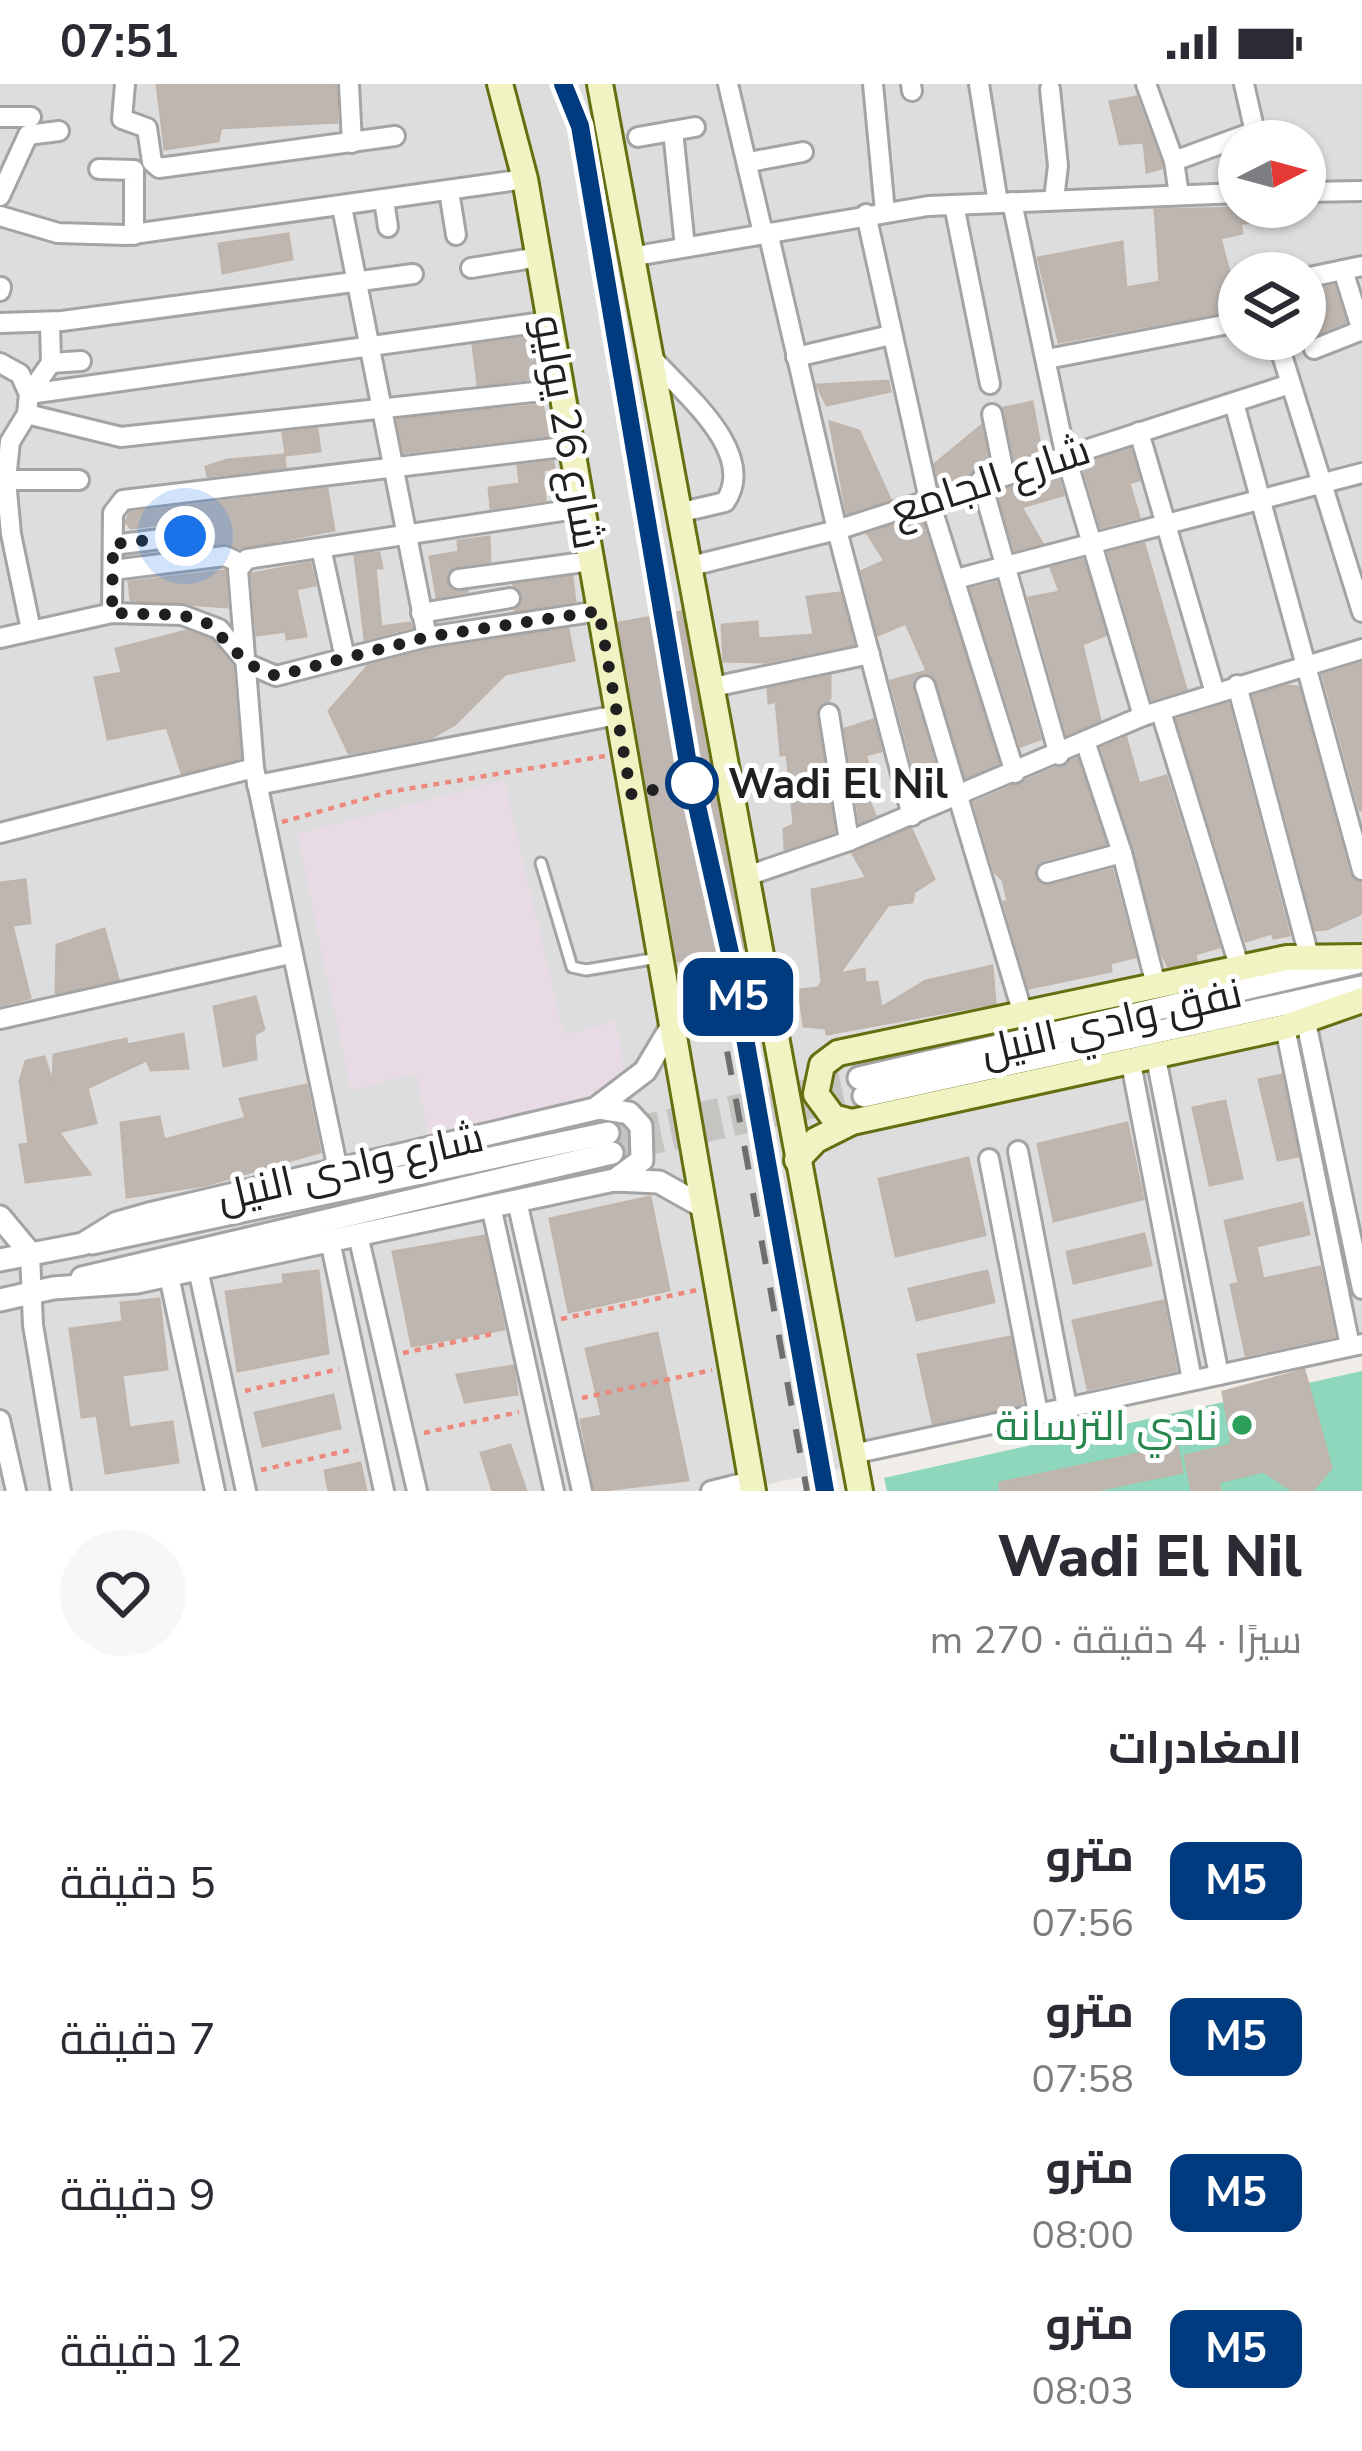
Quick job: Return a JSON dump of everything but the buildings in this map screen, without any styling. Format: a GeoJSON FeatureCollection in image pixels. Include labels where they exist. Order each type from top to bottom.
{"type":"FeatureCollection","features":[{"type":"Feature","properties":{"kind":"main road","name":"شارع 26 يوليو"},"geometry":{"type":"LineString","coordinates":[[500,84],[525,179],[752,1486]]}},
{"type":"Feature","properties":{"kind":"main road"},"geometry":{"type":"LineString","coordinates":[[600,84],[636,256],[860,1491]]}},
{"type":"Feature","properties":{"kind":"main road"},"geometry":{"type":"LineString","coordinates":[[852,1122],[833,1117],[816,1094],[822,1065],[838,1053],[1309,956],[1362,959]]}},
{"type":"Feature","properties":{"kind":"main road"},"geometry":{"type":"LineString","coordinates":[[797,1160],[827,1132],[852,1122],[1295,1025],[1362,1000]]}},
{"type":"Feature","properties":{"kind":"street"},"geometry":{"type":"LineString","coordinates":[[125,84],[122,119],[148,128],[152,162],[159,168],[395,136]]}},
{"type":"Feature","properties":{"kind":"street"},"geometry":{"type":"LineString","coordinates":[[349,84],[352,142]]}},
{"type":"Feature","properties":{"kind":"street"},"geometry":{"type":"LineString","coordinates":[[728,84],[912,816]]}},
{"type":"Feature","properties":{"kind":"street"},"geometry":{"type":"LineString","coordinates":[[873,84],[876,213],[891,335],[929,499],[1015,773]]}},
{"type":"Feature","properties":{"kind":"street"},"geometry":{"type":"LineString","coordinates":[[979,84],[1091,546],[1240,969]]}},
{"type":"Feature","properties":{"kind":"street"},"geometry":{"type":"LineString","coordinates":[[1146,84],[1174,161],[1179,195]]}},
{"type":"Feature","properties":{"kind":"street"},"geometry":{"type":"LineString","coordinates":[[1244,84],[1252,120]]}},
{"type":"Feature","properties":{"kind":"street"},"geometry":{"type":"LineString","coordinates":[[1050,89],[1058,166],[1054,199]]}},
{"type":"Feature","properties":{"kind":"street"},"geometry":{"type":"LineString","coordinates":[[0,117],[31,117]]}},
{"type":"Feature","properties":{"kind":"street"},"geometry":{"type":"LineString","coordinates":[[638,137],[694,127]]}},
{"type":"Feature","properties":{"kind":"street"},"geometry":{"type":"LineString","coordinates":[[0,196],[28,135],[59,131]]}},
{"type":"Feature","properties":{"kind":"street"},"geometry":{"type":"LineString","coordinates":[[673,131],[685,248]]}},
{"type":"Feature","properties":{"kind":"street"},"geometry":{"type":"LineString","coordinates":[[1174,161],[1218,148]]}},
{"type":"Feature","properties":{"kind":"street"},"geometry":{"type":"LineString","coordinates":[[749,162],[803,152]]}},
{"type":"Feature","properties":{"kind":"street"},"geometry":{"type":"LineString","coordinates":[[99,169],[134,170],[134,235]]}},
{"type":"Feature","properties":{"kind":"street"},"geometry":{"type":"LineString","coordinates":[[0,216],[58,233],[134,235],[525,179]]}},
{"type":"Feature","properties":{"kind":"street"},"geometry":{"type":"LineString","coordinates":[[449,190],[456,235]]}},
{"type":"Feature","properties":{"kind":"street"},"geometry":{"type":"LineString","coordinates":[[1326,192],[1362,191]]}},
{"type":"Feature","properties":{"kind":"street"},"geometry":{"type":"LineString","coordinates":[[636,256],[876,213],[1054,199],[1218,194]]}},
{"type":"Feature","properties":{"kind":"street"},"geometry":{"type":"LineString","coordinates":[[384,200],[388,227]]}},
{"type":"Feature","properties":{"kind":"street"},"geometry":{"type":"LineString","coordinates":[[954,205],[990,384]]}},
{"type":"Feature","properties":{"kind":"street"},"geometry":{"type":"LineString","coordinates":[[343,207],[427,637]]}},
{"type":"Feature","properties":{"kind":"street"},"geometry":{"type":"LineString","coordinates":[[471,268],[538,257]]}},
{"type":"Feature","properties":{"kind":"street"},"geometry":{"type":"LineString","coordinates":[[1326,344],[1362,331],[1352,268]]}},
{"type":"Feature","properties":{"kind":"street"},"geometry":{"type":"LineString","coordinates":[[0,323],[50,322],[413,274]]}},
{"type":"Feature","properties":{"kind":"street"},"geometry":{"type":"LineString","coordinates":[[29,394],[550,321]]}},
{"type":"Feature","properties":{"kind":"street"},"geometry":{"type":"LineString","coordinates":[[31,630],[5,533],[6,480],[15,422],[51,362],[50,322]]}},
{"type":"Feature","properties":{"kind":"street"},"geometry":{"type":"LineString","coordinates":[[1047,359],[1218,326]]}},
{"type":"Feature","properties":{"kind":"street"},"geometry":{"type":"LineString","coordinates":[[796,358],[891,335]]}},
{"type":"Feature","properties":{"kind":"street"},"geometry":{"type":"LineString","coordinates":[[1282,360],[1362,612]]}},
{"type":"Feature","properties":{"kind":"street"},"geometry":{"type":"LineString","coordinates":[[51,362],[81,361]]}},
{"type":"Feature","properties":{"kind":"street"},"geometry":{"type":"LineString","coordinates":[[655,361],[706,413],[721,437],[733,484],[725,502],[682,512]]}},
{"type":"Feature","properties":{"kind":"street"},"geometry":{"type":"LineString","coordinates":[[0,363],[20,374],[29,394]]}},
{"type":"Feature","properties":{"kind":"street","name":"شارع الجامع"},"geometry":{"type":"LineString","coordinates":[[691,566],[837,530],[1004,472],[1287,385]]}},
{"type":"Feature","properties":{"kind":"street"},"geometry":{"type":"LineString","coordinates":[[15,422],[121,437],[561,389]]}},
{"type":"Feature","properties":{"kind":"street"},"geometry":{"type":"LineString","coordinates":[[1234,404],[1356,815],[1362,870]]}},
{"type":"Feature","properties":{"kind":"street"},"geometry":{"type":"LineString","coordinates":[[992,414],[1004,472]]}},
{"type":"Feature","properties":{"kind":"street"},"geometry":{"type":"LineString","coordinates":[[1139,431],[1215,692]]}},
{"type":"Feature","properties":{"kind":"street"},"geometry":{"type":"LineString","coordinates":[[112,613],[113,513],[123,500],[571,446]]}},
{"type":"Feature","properties":{"kind":"street"},"geometry":{"type":"LineString","coordinates":[[956,579],[1362,473]]}},
{"type":"Feature","properties":{"kind":"street"},"geometry":{"type":"LineString","coordinates":[[6,480],[79,480]]}},
{"type":"Feature","properties":{"kind":"street"},"geometry":{"type":"LineString","coordinates":[[981,481],[1059,755]]}},
{"type":"Feature","properties":{"kind":"street"},"geometry":{"type":"LineString","coordinates":[[113,570],[225,556],[240,563],[582,508]]}},
{"type":"Feature","properties":{"kind":"street"},"geometry":{"type":"LineString","coordinates":[[113,544],[185,536]]}},
{"type":"Feature","properties":{"kind":"street"},"geometry":{"type":"LineString","coordinates":[[321,548],[345,658]]}},
{"type":"Feature","properties":{"kind":"street"},"geometry":{"type":"LineString","coordinates":[[459,579],[591,561]]}},
{"type":"Feature","properties":{"kind":"street"},"geometry":{"type":"LineString","coordinates":[[240,563],[255,777],[338,1170]]}},
{"type":"Feature","properties":{"kind":"street"},"geometry":{"type":"LineString","coordinates":[[421,613],[510,598]]}},
{"type":"Feature","properties":{"kind":"street"},"geometry":{"type":"LineString","coordinates":[[0,638],[112,613],[182,615],[209,624],[248,664],[276,676],[427,637],[599,611]]}},
{"type":"Feature","properties":{"kind":"street"},"geometry":{"type":"LineString","coordinates":[[747,876],[849,842],[1152,714],[1362,649]]}},
{"type":"Feature","properties":{"kind":"street"},"geometry":{"type":"LineString","coordinates":[[713,687],[870,653]]}},
{"type":"Feature","properties":{"kind":"street"},"geometry":{"type":"LineString","coordinates":[[1237,685],[1309,956]]}},
{"type":"Feature","properties":{"kind":"street"},"geometry":{"type":"LineString","coordinates":[[925,686],[1023,1014]]}},
{"type":"Feature","properties":{"kind":"street"},"geometry":{"type":"LineString","coordinates":[[829,714],[849,842]]}},
{"type":"Feature","properties":{"kind":"street"},"geometry":{"type":"LineString","coordinates":[[0,833],[255,777],[617,715]]}},
{"type":"Feature","properties":{"kind":"street"},"geometry":{"type":"LineString","coordinates":[[1085,741],[1122,853],[1156,985]]}},
{"type":"Feature","properties":{"kind":"street"},"geometry":{"type":"LineString","coordinates":[[1047,873],[1122,853]]}},
{"type":"Feature","properties":{"kind":"street"},"geometry":{"type":"LineString","coordinates":[[0,1019],[290,954]]}},
{"type":"Feature","properties":{"kind":"street","name":"نفق وادي النيل"},"geometry":{"type":"LineString","coordinates":[[1362,959],[862,1087],[1362,987]]}},
{"type":"Feature","properties":{"kind":"street"},"geometry":{"type":"LineString","coordinates":[[1295,1025],[1362,1289]]}},
{"type":"Feature","properties":{"kind":"street"},"geometry":{"type":"LineString","coordinates":[[853,1454],[1356,1345],[1295,1025]]}},
{"type":"Feature","properties":{"kind":"street","name":"شارع وادى النيل"},"geometry":{"type":"LineString","coordinates":[[0,1260],[82,1244],[117,1223],[596,1109],[645,1071],[670,1029]]}},
{"type":"Feature","properties":{"kind":"street"},"geometry":{"type":"LineString","coordinates":[[1143,1056],[1219,1375]]}},
{"type":"Feature","properties":{"kind":"street"},"geometry":{"type":"LineString","coordinates":[[1143,1056],[1192,1381]]}},
{"type":"Feature","properties":{"kind":"street"},"geometry":{"type":"LineString","coordinates":[[596,1109],[613,1107],[641,1126],[642,1160],[614,1180]]}},
{"type":"Feature","properties":{"kind":"street"},"geometry":{"type":"LineString","coordinates":[[43,1290],[610,1143],[82,1244]]}},
{"type":"Feature","properties":{"kind":"street"},"geometry":{"type":"LineString","coordinates":[[1018,1151],[1067,1407]]}},
{"type":"Feature","properties":{"kind":"street"},"geometry":{"type":"LineString","coordinates":[[989,1159],[1038,1414]]}},
{"type":"Feature","properties":{"kind":"street","name":"شارع وادى النيل"},"geometry":{"type":"LineString","coordinates":[[0,1300],[43,1290],[87,1289],[169,1276],[614,1180],[659,1182],[700,1205]]}},
{"type":"Feature","properties":{"kind":"street"},"geometry":{"type":"LineString","coordinates":[[517,1201],[582,1491]]}},
{"type":"Feature","properties":{"kind":"street"},"geometry":{"type":"LineString","coordinates":[[490,1206],[554,1491]]}},
{"type":"Feature","properties":{"kind":"street"},"geometry":{"type":"LineString","coordinates":[[0,1217],[30,1253],[43,1290],[33,1325],[62,1491]]}},
{"type":"Feature","properties":{"kind":"street"},"geometry":{"type":"LineString","coordinates":[[358,1235],[417,1491]]}},
{"type":"Feature","properties":{"kind":"street"},"geometry":{"type":"LineString","coordinates":[[330,1241],[384,1491]]}},
{"type":"Feature","properties":{"kind":"street"},"geometry":{"type":"LineString","coordinates":[[198,1269],[244,1483]]}},
{"type":"Feature","properties":{"kind":"street"},"geometry":{"type":"LineString","coordinates":[[169,1276],[215,1491]]}},
{"type":"Feature","properties":{"kind":"street"},"geometry":{"type":"LineString","coordinates":[[357,1368],[387,1363]]}},
{"type":"Feature","properties":{"kind":"street"},"geometry":{"type":"LineString","coordinates":[[0,1420],[16,1491]]}},
{"type":"Feature","properties":{"kind":"street"},"geometry":{"type":"LineString","coordinates":[[711,1491],[752,1486]]}},
{"type":"Feature","properties":{"kind":"lane"},"geometry":{"type":"LineString","coordinates":[[541,863],[572,968],[586,970],[658,958]]}},
{"type":"Feature","properties":{"kind":"path"},"geometry":{"type":"LineString","coordinates":[[265,826],[389,792],[624,753]]}},
{"type":"Feature","properties":{"kind":"path"},"geometry":{"type":"LineString","coordinates":[[563,1402],[729,1366]]}},
{"type":"Feature","properties":{"kind":"path"},"geometry":{"type":"LineString","coordinates":[[225,1396],[357,1368]]}},
{"type":"Feature","properties":{"kind":"path"},"geometry":{"type":"LineString","coordinates":[[406,1437],[536,1408]]}},
{"type":"Feature","properties":{"kind":"path"},"geometry":{"type":"LineString","coordinates":[[244,1483],[374,1444]]}},
{"type":"Feature","properties":{"kind":"shaded area"},"geometry":{"type":"Polygon","coordinates":[[[0,84],[1362,84],[1362,1354],[737,1491],[0,1491],[0,84]]]}},
{"type":"Feature","properties":{"kind":"shaded area"},"geometry":{"type":"Polygon","coordinates":[[[504,780],[564,1035],[616,1021],[626,1081],[583,1100],[429,1138],[416,1073],[351,1091],[297,834],[504,780]]]}},
{"type":"Feature","properties":{"kind":"green space","name":"نادي الترسانة"},"geometry":{"type":"Polygon","coordinates":[[[1362,1371],[1362,1491],[887,1491],[884,1478],[1362,1371]]]}},
{"type":"Feature","properties":{"kind":"tunnel"},"geometry":{"type":"LineString","coordinates":[[608,1133],[859,1078]]}},
{"type":"Feature","properties":{"kind":"tunnel"},"geometry":{"type":"LineString","coordinates":[[612,1153],[864,1096]]}},
{"type":"Feature","properties":{"kind":"railway"},"geometry":{"type":"LineString","coordinates":[[556,84],[574,128],[654,619]]}},
{"type":"Feature","properties":{"kind":"railway"},"geometry":{"type":"LineString","coordinates":[[730,953],[825,1491]]}},
{"type":"Feature","properties":{"kind":"railway"},"geometry":{"type":"LineString","coordinates":[[710,957],[807,1491]]}},
{"type":"Feature","properties":{"kind":"metro line","name":"M5"},"geometry":{"type":"LineString","coordinates":[[563,84],[580,126],[689,770],[730,953],[825,1491]]}},
{"type":"Feature","properties":{"kind":"place","name":"Wadi El Nil"},"geometry":{"type":"Point","coordinates":[692,783]}},
{"type":"Feature","properties":{"kind":"place","name":"نادي الترسانة"},"geometry":{"type":"Point","coordinates":[1242,1425]}},
{"type":"Feature","properties":{"kind":"route"},"geometry":{"type":"LineString","coordinates":[[185,536],[113,544],[112,613],[182,615],[209,624],[235,645],[248,664],[276,676],[427,637],[599,611],[631,794],[692,783]]}}]}
